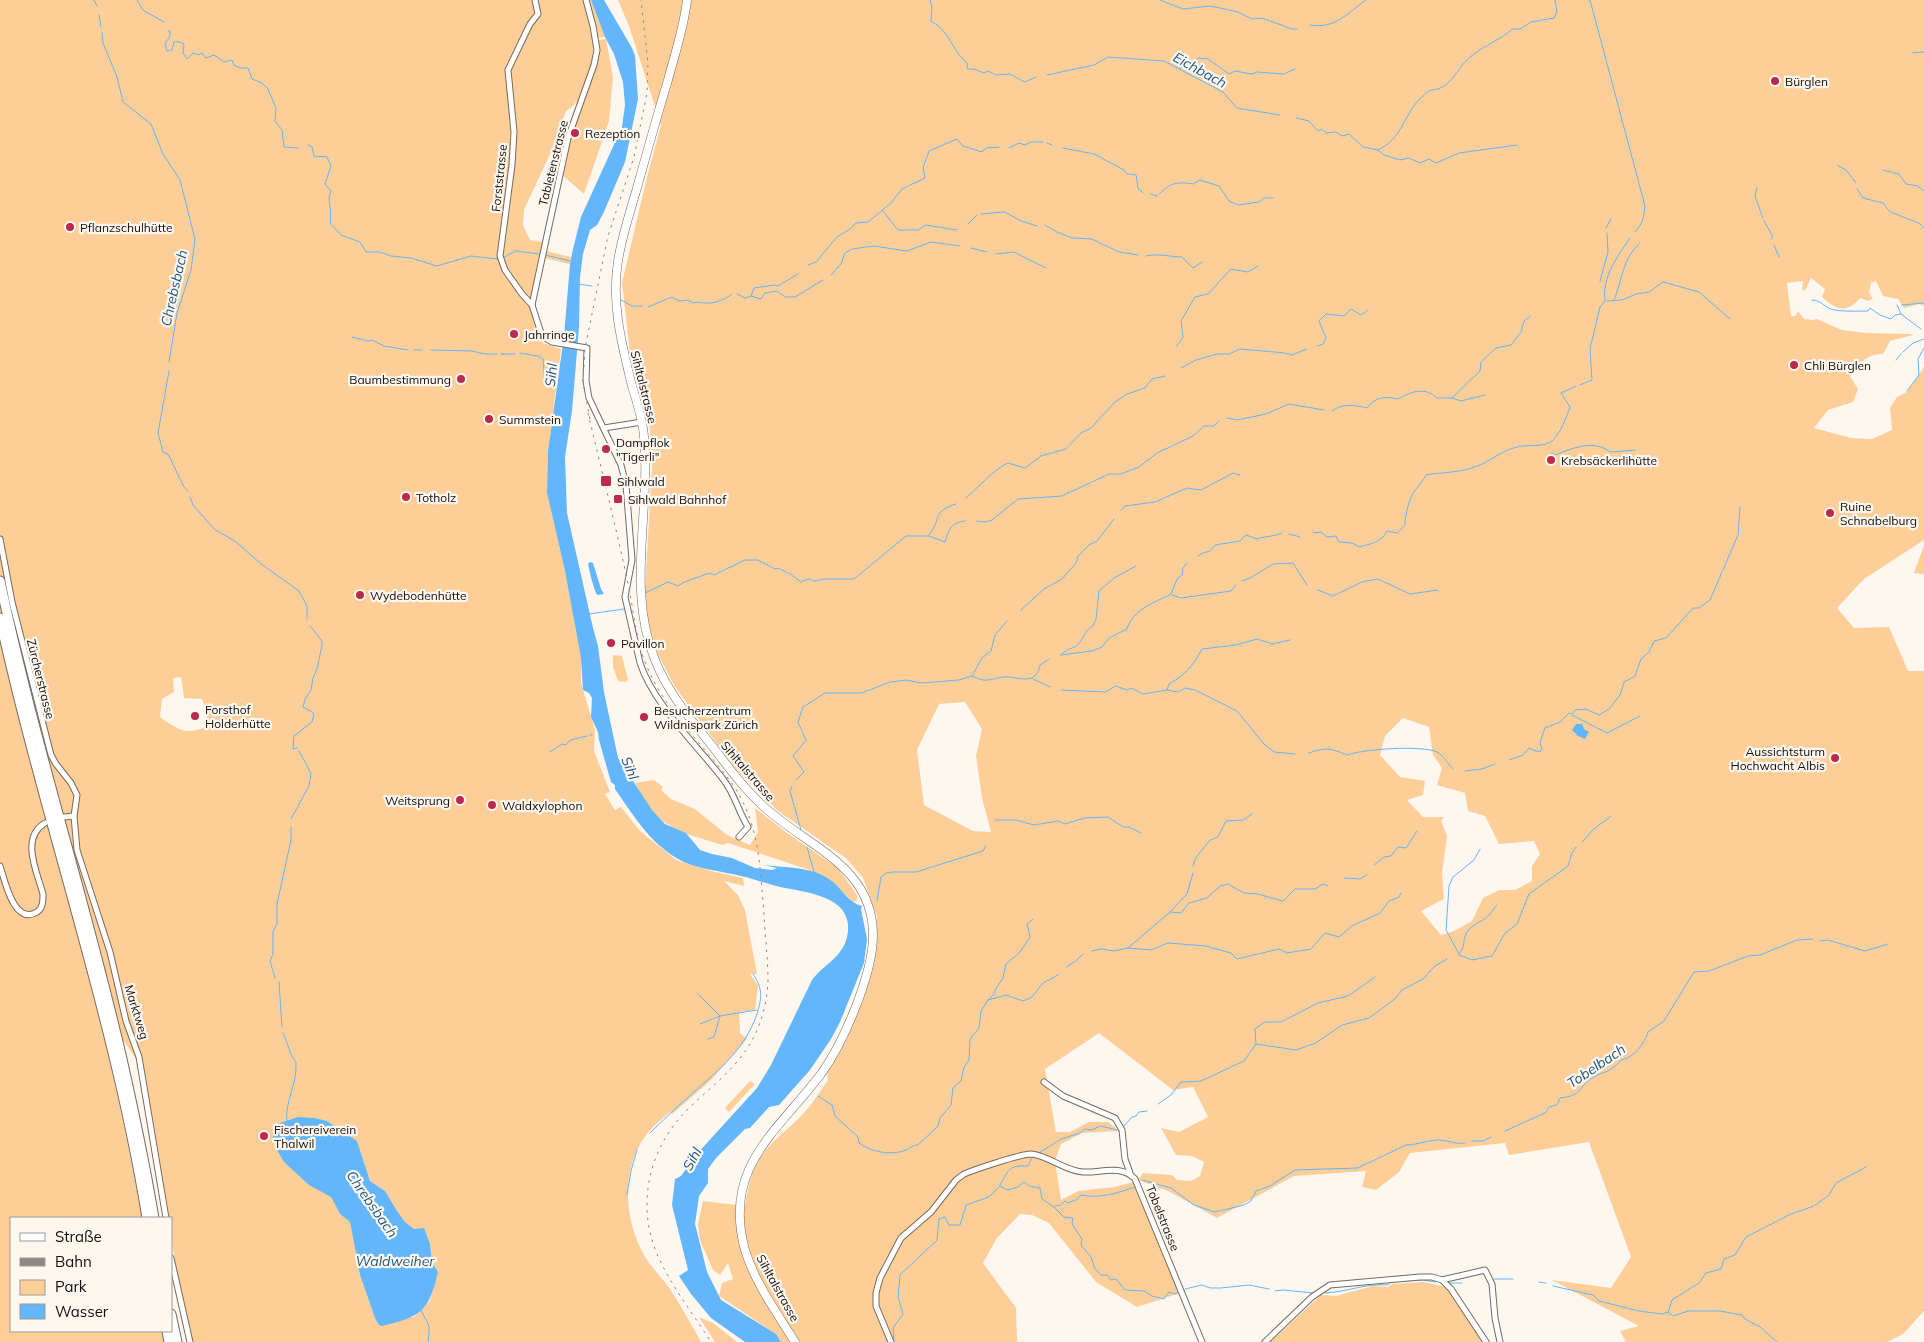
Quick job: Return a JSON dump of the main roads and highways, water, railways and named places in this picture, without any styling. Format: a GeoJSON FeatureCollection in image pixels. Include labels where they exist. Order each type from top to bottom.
{"type":"FeatureCollection","features":[{"type":"Feature","properties":{"kind":"highway"},"geometry":{"type":"LineString","coordinates":[[0,581],[30,711],[120,1048],[142,1148],[154,1217]]}},
{"type":"Feature","properties":{"kind":"highway"},"geometry":{"type":"LineString","coordinates":[[0,618],[28,733],[109,1036],[147,1217]]}},
{"type":"Feature","properties":{"kind":"highway"},"geometry":{"type":"LineString","coordinates":[[172,1319],[177,1342]]}},
{"type":"Feature","properties":{"kind":"main road","name":"Sihltalstrasse"},"geometry":{"type":"LineString","coordinates":[[686,0],[679,40],[622,240],[617,269],[616,298],[618,325],[642,422],[645,460],[641,576],[642,607],[649,644],[659,672],[685,712],[754,798],[786,826],[835,859],[852,876],[866,900],[872,923],[873,939],[870,962],[840,1042],[818,1077],[762,1144],[750,1168],[743,1190],[741,1225],[748,1258],[758,1280],[795,1342]]}},
{"type":"Feature","properties":{"kind":"water"},"geometry":{"type":"Polygon","coordinates":[[[591,0],[604,0],[632,48],[635,56],[638,99],[625,162],[604,212],[597,225],[590,230],[583,254],[572,411],[565,457],[567,513],[598,646],[604,692],[618,758],[652,810],[665,824],[686,833],[700,850],[732,858],[755,868],[772,870],[777,868],[764,865],[808,870],[832,881],[849,899],[862,906],[867,939],[864,963],[831,1039],[810,1070],[779,1105],[769,1107],[750,1128],[745,1129],[716,1158],[708,1169],[708,1183],[699,1196],[695,1224],[707,1272],[721,1300],[776,1334],[781,1342],[745,1342],[711,1318],[679,1276],[688,1270],[672,1205],[675,1179],[681,1176],[696,1155],[757,1088],[771,1065],[812,980],[837,955],[845,944],[848,924],[845,914],[838,906],[818,895],[692,865],[678,859],[659,845],[635,818],[615,789],[615,785],[611,782],[598,732],[591,717],[592,698],[589,693],[583,690],[581,658],[565,571],[547,493],[548,451],[564,336],[573,249],[581,217],[622,127],[625,105],[623,82],[614,54],[605,37],[591,0]]]}},
{"type":"Feature","properties":{"kind":"water"},"geometry":{"type":"Polygon","coordinates":[[[590,562],[593,563],[604,594],[597,595],[588,564],[590,562]]]}},
{"type":"Feature","properties":{"kind":"water"},"geometry":{"type":"Polygon","coordinates":[[[1576,724],[1582,724],[1584,729],[1589,732],[1585,739],[1578,736],[1572,730],[1576,724]]]}},
{"type":"Feature","properties":{"kind":"water","name":"Waldweiher"},"geometry":{"type":"Polygon","coordinates":[[[298,1117],[327,1121],[357,1141],[370,1181],[385,1191],[405,1222],[414,1229],[424,1228],[430,1244],[432,1262],[438,1272],[431,1296],[421,1311],[414,1316],[395,1323],[379,1325],[360,1275],[350,1222],[340,1214],[331,1197],[309,1185],[284,1162],[277,1150],[273,1136],[277,1124],[298,1117]]]}},
{"type":"Feature","properties":{"kind":"waterway","name":"Chrebsbach"},"geometry":{"type":"LineString","coordinates":[[94,0],[97,6]]}},
{"type":"Feature","properties":{"kind":"waterway"},"geometry":{"type":"LineString","coordinates":[[137,0],[143,10],[164,22]]}},
{"type":"Feature","properties":{"kind":"waterway","name":"Eichbach"},"geometry":{"type":"LineString","coordinates":[[930,0],[932,7],[931,21],[946,34],[968,65],[968,69],[984,73],[988,71],[996,75],[1010,74],[1025,82],[1036,77]]}},
{"type":"Feature","properties":{"kind":"waterway"},"geometry":{"type":"LineString","coordinates":[[1160,0],[1183,9],[1210,6],[1225,9],[1238,12],[1252,19],[1262,18],[1297,29]]}},
{"type":"Feature","properties":{"kind":"waterway"},"geometry":{"type":"LineString","coordinates":[[1310,25],[1319,26],[1334,23],[1366,0]]}},
{"type":"Feature","properties":{"kind":"waterway"},"geometry":{"type":"LineString","coordinates":[[1296,118],[1309,121],[1318,131],[1322,129],[1326,133],[1336,132],[1342,136],[1349,134],[1363,147],[1378,150],[1395,137],[1419,100],[1430,90],[1443,87],[1448,83],[1475,53],[1513,29],[1520,29],[1531,22],[1554,18],[1557,12],[1555,0]]}},
{"type":"Feature","properties":{"kind":"waterway"},"geometry":{"type":"LineString","coordinates":[[1590,0],[1645,206],[1644,217],[1635,232]]}},
{"type":"Feature","properties":{"kind":"waterway","name":"Chrebsbach"},"geometry":{"type":"LineString","coordinates":[[99,15],[101,27]]}},
{"type":"Feature","properties":{"kind":"waterway"},"geometry":{"type":"LineString","coordinates":[[168,31],[170,31],[170,36],[165,44],[167,51],[172,50],[174,42],[180,42],[184,44],[183,53],[187,59],[193,53],[198,55],[202,53],[206,58],[214,55],[224,62],[232,60],[234,65],[240,68],[248,68],[252,79],[262,83],[268,89],[276,108],[275,121],[282,130],[284,147],[298,148]]}},
{"type":"Feature","properties":{"kind":"waterway","name":"Chrebsbach"},"geometry":{"type":"LineString","coordinates":[[102,33],[103,43],[117,77],[123,102],[151,124],[163,154],[180,180],[195,239],[191,270],[177,313],[169,362]]}},
{"type":"Feature","properties":{"kind":"waterway"},"geometry":{"type":"LineString","coordinates":[[1913,53],[1924,52]]}},
{"type":"Feature","properties":{"kind":"waterway","name":"Eichbach"},"geometry":{"type":"LineString","coordinates":[[1047,75],[1094,65],[1108,57],[1164,61],[1223,92],[1237,108],[1280,115]]}},
{"type":"Feature","properties":{"kind":"waterway"},"geometry":{"type":"LineString","coordinates":[[1180,69],[1185,64],[1195,62],[1198,58],[1208,59],[1229,74],[1235,71],[1251,74],[1257,72],[1284,74],[1295,69]]}},
{"type":"Feature","properties":{"kind":"waterway"},"geometry":{"type":"LineString","coordinates":[[808,265],[816,262],[837,237],[856,223],[868,222],[891,203],[902,189],[925,178],[923,168],[929,151],[957,139],[963,146],[982,152],[986,148],[999,147]]}},
{"type":"Feature","properties":{"kind":"waterway"},"geometry":{"type":"LineString","coordinates":[[1009,148],[1019,143],[1025,145],[1031,142],[1043,142]]}},
{"type":"Feature","properties":{"kind":"waterway"},"geometry":{"type":"LineString","coordinates":[[1047,143],[1052,145]]}},
{"type":"Feature","properties":{"kind":"waterway"},"geometry":{"type":"LineString","coordinates":[[308,145],[312,147],[314,156],[327,157],[331,166],[325,184],[331,191],[329,199],[330,223],[341,235],[360,242],[366,252],[380,252],[391,256],[411,258],[437,266],[471,256],[498,259]]}},
{"type":"Feature","properties":{"kind":"waterway"},"geometry":{"type":"LineString","coordinates":[[1378,150],[1384,155],[1400,160],[1409,158],[1420,163],[1429,159],[1436,163],[1459,153],[1517,145]]}},
{"type":"Feature","properties":{"kind":"waterway"},"geometry":{"type":"LineString","coordinates":[[1063,148],[1094,154],[1124,170],[1127,174],[1136,175],[1138,188],[1143,193]]}},
{"type":"Feature","properties":{"kind":"waterway"},"geometry":{"type":"LineString","coordinates":[[1837,165],[1846,170],[1856,183]]}},
{"type":"Feature","properties":{"kind":"waterway"},"geometry":{"type":"LineString","coordinates":[[1883,170],[1899,174],[1906,184],[1918,186],[1924,191]]}},
{"type":"Feature","properties":{"kind":"waterway"},"geometry":{"type":"LineString","coordinates":[[1150,194],[1157,196],[1173,184],[1193,184],[1200,180],[1219,186],[1229,201],[1238,205],[1259,202],[1264,198],[1273,198]]}},
{"type":"Feature","properties":{"kind":"waterway"},"geometry":{"type":"LineString","coordinates":[[1757,188],[1755,196],[1763,218]]}},
{"type":"Feature","properties":{"kind":"waterway"},"geometry":{"type":"LineString","coordinates":[[1857,189],[1863,198],[1883,203],[1890,212],[1919,223],[1924,228]]}},
{"type":"Feature","properties":{"kind":"waterway"},"geometry":{"type":"LineString","coordinates":[[883,211],[898,230],[918,230],[926,225],[957,230]]}},
{"type":"Feature","properties":{"kind":"waterway"},"geometry":{"type":"LineString","coordinates":[[981,214],[1005,212],[1021,221],[1037,226]]}},
{"type":"Feature","properties":{"kind":"waterway"},"geometry":{"type":"LineString","coordinates":[[968,224],[977,215]]}},
{"type":"Feature","properties":{"kind":"waterway"},"geometry":{"type":"LineString","coordinates":[[1606,228],[1611,219]]}},
{"type":"Feature","properties":{"kind":"waterway"},"geometry":{"type":"LineString","coordinates":[[1764,221],[1772,235],[1772,239]]}},
{"type":"Feature","properties":{"kind":"waterway"},"geometry":{"type":"LineString","coordinates":[[1045,225],[1072,238],[1092,239],[1119,252],[1138,255]]}},
{"type":"Feature","properties":{"kind":"waterway"},"geometry":{"type":"LineString","coordinates":[[1600,281],[1608,252],[1607,233]]}},
{"type":"Feature","properties":{"kind":"waterway"},"geometry":{"type":"LineString","coordinates":[[1580,385],[1592,380],[1590,349],[1600,307],[1605,301],[1608,276],[1620,252],[1630,238]]}},
{"type":"Feature","properties":{"kind":"waterway"},"geometry":{"type":"LineString","coordinates":[[831,275],[841,264],[845,253],[852,249],[874,246],[907,251],[931,242],[960,246]]}},
{"type":"Feature","properties":{"kind":"waterway"},"geometry":{"type":"LineString","coordinates":[[1614,300],[1626,262],[1640,243]]}},
{"type":"Feature","properties":{"kind":"waterway"},"geometry":{"type":"LineString","coordinates":[[1774,245],[1779,257]]}},
{"type":"Feature","properties":{"kind":"waterway"},"geometry":{"type":"LineString","coordinates":[[971,248],[987,252]]}},
{"type":"Feature","properties":{"kind":"waterway"},"geometry":{"type":"LineString","coordinates":[[503,258],[515,251],[540,254]]}},
{"type":"Feature","properties":{"kind":"waterway"},"geometry":{"type":"LineString","coordinates":[[996,254],[1014,252],[1046,268]]}},
{"type":"Feature","properties":{"kind":"waterway"},"geometry":{"type":"LineString","coordinates":[[545,255],[570,261]]}},
{"type":"Feature","properties":{"kind":"waterway"},"geometry":{"type":"LineString","coordinates":[[1146,256],[1182,257],[1193,268],[1202,262]]}},
{"type":"Feature","properties":{"kind":"waterway"},"geometry":{"type":"LineString","coordinates":[[1177,346],[1183,337],[1181,321],[1195,297],[1208,294],[1231,269],[1248,272],[1258,266]]}},
{"type":"Feature","properties":{"kind":"waterway"},"geometry":{"type":"LineString","coordinates":[[737,294],[745,298],[751,296],[754,288],[778,286],[798,274]]}},
{"type":"Feature","properties":{"kind":"waterway"},"geometry":{"type":"LineString","coordinates":[[751,296],[761,299],[765,293],[777,291],[785,297],[795,297],[823,280]]}},
{"type":"Feature","properties":{"kind":"waterway"},"geometry":{"type":"LineString","coordinates":[[1607,301],[1622,300],[1636,294],[1649,292],[1663,282],[1699,292],[1730,319]]}},
{"type":"Feature","properties":{"kind":"waterway"},"geometry":{"type":"LineString","coordinates":[[578,284],[592,286]]}},
{"type":"Feature","properties":{"kind":"waterway"},"geometry":{"type":"LineString","coordinates":[[648,307],[672,297],[680,301],[687,300],[693,303],[712,303],[727,298],[732,294]]}},
{"type":"Feature","properties":{"kind":"waterway"},"geometry":{"type":"LineString","coordinates":[[621,300],[632,306],[642,306]]}},
{"type":"Feature","properties":{"kind":"waterway"},"geometry":{"type":"LineString","coordinates":[[1812,300],[1839,311],[1868,311],[1870,308],[1880,315],[1891,319],[1895,315],[1901,314]]}},
{"type":"Feature","properties":{"kind":"waterway"},"geometry":{"type":"LineString","coordinates":[[1902,305],[1924,303]]}},
{"type":"Feature","properties":{"kind":"waterway"},"geometry":{"type":"LineString","coordinates":[[1897,305],[1901,314],[1921,329]]}},
{"type":"Feature","properties":{"kind":"waterway"},"geometry":{"type":"LineString","coordinates":[[1318,346],[1323,344],[1326,338],[1319,321],[1326,314],[1344,316],[1351,309],[1361,315],[1368,310]]}},
{"type":"Feature","properties":{"kind":"waterway"},"geometry":{"type":"LineString","coordinates":[[1332,411],[1344,406],[1367,408],[1370,404],[1381,398],[1398,399],[1418,391],[1428,392],[1437,398],[1452,398],[1480,371],[1481,362],[1496,348],[1511,345],[1521,332],[1524,321],[1531,316]]}},
{"type":"Feature","properties":{"kind":"waterway"},"geometry":{"type":"LineString","coordinates":[[352,337],[368,341],[372,340],[384,346],[408,350]]}},
{"type":"Feature","properties":{"kind":"waterway"},"geometry":{"type":"LineString","coordinates":[[1903,352],[1913,343],[1924,339]]}},
{"type":"Feature","properties":{"kind":"waterway"},"geometry":{"type":"LineString","coordinates":[[1907,391],[1919,375],[1918,359],[1924,348]]}},
{"type":"Feature","properties":{"kind":"waterway"},"geometry":{"type":"LineString","coordinates":[[1181,368],[1196,360],[1217,354],[1229,354],[1240,349],[1292,355],[1307,349]]}},
{"type":"Feature","properties":{"kind":"waterway"},"geometry":{"type":"LineString","coordinates":[[414,350],[422,350]]}},
{"type":"Feature","properties":{"kind":"waterway"},"geometry":{"type":"LineString","coordinates":[[431,350],[497,354]]}},
{"type":"Feature","properties":{"kind":"waterway"},"geometry":{"type":"LineString","coordinates":[[520,353],[537,356]]}},
{"type":"Feature","properties":{"kind":"waterway"},"geometry":{"type":"LineString","coordinates":[[504,354],[501,354],[515,354]]}},
{"type":"Feature","properties":{"kind":"waterway"},"geometry":{"type":"LineString","coordinates":[[1896,360],[1901,354]]}},
{"type":"Feature","properties":{"kind":"waterway","name":"Sihl"},"geometry":{"type":"LineString","coordinates":[[538,356],[543,359],[545,384]]}},
{"type":"Feature","properties":{"kind":"waterway","name":"Chrebsbach"},"geometry":{"type":"LineString","coordinates":[[169,371],[158,433],[163,452],[168,454],[184,487],[188,491]]}},
{"type":"Feature","properties":{"kind":"waterway"},"geometry":{"type":"LineString","coordinates":[[966,498],[992,474],[1008,463],[1025,468],[1041,456],[1066,449],[1081,433],[1091,428],[1115,402],[1127,394],[1145,388],[1152,379],[1165,376]]}},
{"type":"Feature","properties":{"kind":"waterway","name":"Sihl"},"geometry":{"type":"LineString","coordinates":[[550,384],[557,384]]}},
{"type":"Feature","properties":{"kind":"waterway"},"geometry":{"type":"LineString","coordinates":[[1314,533],[1321,532],[1327,537],[1336,536],[1339,542],[1352,543],[1359,547],[1379,540],[1387,531],[1397,533],[1405,525],[1409,501],[1426,475],[1469,469],[1512,449],[1521,446],[1540,445],[1552,441],[1561,430],[1570,407],[1561,393],[1576,386]]}},
{"type":"Feature","properties":{"kind":"waterway"},"geometry":{"type":"LineString","coordinates":[[1452,398],[1461,401],[1485,395]]}},
{"type":"Feature","properties":{"kind":"waterway"},"geometry":{"type":"LineString","coordinates":[[1227,418],[1237,420],[1266,414],[1289,404],[1324,410]]}},
{"type":"Feature","properties":{"kind":"waterway"},"geometry":{"type":"LineString","coordinates":[[976,521],[985,522],[992,520],[1018,499],[1062,496],[1109,474],[1121,474],[1139,467],[1157,453],[1193,436],[1204,426],[1214,426],[1219,421]]}},
{"type":"Feature","properties":{"kind":"waterway"},"geometry":{"type":"LineString","coordinates":[[1551,453],[1555,455],[1590,445],[1604,448],[1610,452],[1635,450]]}},
{"type":"Feature","properties":{"kind":"waterway"},"geometry":{"type":"LineString","coordinates":[[1121,510],[1125,506],[1155,502],[1187,488],[1201,490],[1233,473],[1240,475]]}},
{"type":"Feature","properties":{"kind":"waterway","name":"Chrebsbach"},"geometry":{"type":"LineString","coordinates":[[190,497],[193,505],[214,529],[236,542],[260,563],[299,591],[307,606],[307,619]]}},
{"type":"Feature","properties":{"kind":"waterway"},"geometry":{"type":"LineString","coordinates":[[929,535],[940,513],[956,504]]}},
{"type":"Feature","properties":{"kind":"waterway"},"geometry":{"type":"LineString","coordinates":[[1509,760],[1523,755],[1529,748],[1538,752],[1542,750],[1540,742],[1545,728],[1560,722],[1569,713],[1572,714],[1575,710],[1586,709],[1599,715],[1609,709],[1620,695],[1624,682],[1635,676],[1641,659],[1649,652],[1654,641],[1666,638],[1693,608],[1699,608],[1710,600],[1738,535],[1740,507]]}},
{"type":"Feature","properties":{"kind":"waterway"},"geometry":{"type":"LineString","coordinates":[[1021,610],[1044,589],[1062,579],[1076,563],[1078,556],[1089,545],[1097,541],[1114,519]]}},
{"type":"Feature","properties":{"kind":"waterway"},"geometry":{"type":"LineString","coordinates":[[645,593],[668,582],[678,586],[709,573],[714,575],[745,560],[758,560],[790,574],[801,582],[808,579],[815,581],[824,579],[854,579],[906,536],[929,536],[945,542],[951,527],[965,521]]}},
{"type":"Feature","properties":{"kind":"waterway"},"geometry":{"type":"LineString","coordinates":[[1198,556],[1210,551],[1215,545],[1240,541],[1246,535],[1257,539],[1282,533]]}},
{"type":"Feature","properties":{"kind":"waterway"},"geometry":{"type":"LineString","coordinates":[[1289,534],[1300,537]]}},
{"type":"Feature","properties":{"kind":"waterway"},"geometry":{"type":"LineString","coordinates":[[1061,655],[1092,651],[1102,647],[1109,638],[1127,629],[1134,616],[1139,612],[1171,594],[1177,579],[1182,575],[1183,568],[1187,563]]}},
{"type":"Feature","properties":{"kind":"waterway"},"geometry":{"type":"LineString","coordinates":[[1242,581],[1273,564],[1293,563],[1307,585]]}},
{"type":"Feature","properties":{"kind":"waterway"},"geometry":{"type":"LineString","coordinates":[[1061,655],[1076,646],[1093,626],[1096,619],[1099,591],[1114,578],[1136,566]]}},
{"type":"Feature","properties":{"kind":"waterway"},"geometry":{"type":"LineString","coordinates":[[1318,590],[1333,596],[1362,582],[1378,579],[1410,594],[1438,590]]}},
{"type":"Feature","properties":{"kind":"waterway"},"geometry":{"type":"LineString","coordinates":[[1172,595],[1181,598],[1231,591],[1236,585]]}},
{"type":"Feature","properties":{"kind":"waterway"},"geometry":{"type":"LineString","coordinates":[[589,614],[624,609]]}},
{"type":"Feature","properties":{"kind":"waterway"},"geometry":{"type":"LineString","coordinates":[[972,676],[982,658],[991,651],[995,635],[1007,621]]}},
{"type":"Feature","properties":{"kind":"waterway","name":"Chrebsbach"},"geometry":{"type":"LineString","coordinates":[[297,748],[293,749],[294,736],[312,722],[314,713],[303,707],[305,699],[311,690],[322,645],[322,641],[310,626]]}},
{"type":"Feature","properties":{"kind":"waterway"},"geometry":{"type":"LineString","coordinates":[[1167,690],[1169,684],[1180,677],[1192,665],[1202,649],[1236,645],[1257,639],[1272,644],[1290,640]]}},
{"type":"Feature","properties":{"kind":"waterway"},"geometry":{"type":"LineString","coordinates":[[796,780],[804,772],[793,756],[806,740],[798,722],[803,707],[825,693],[862,693],[890,682],[906,680],[922,683],[959,680],[972,676],[983,680],[1005,677],[1028,679],[1032,678],[1040,665],[1049,659]]}},
{"type":"Feature","properties":{"kind":"waterway"},"geometry":{"type":"LineString","coordinates":[[1033,679],[1050,687]]}},
{"type":"Feature","properties":{"kind":"waterway"},"geometry":{"type":"LineString","coordinates":[[1061,690],[1105,692],[1116,686],[1127,690],[1131,688],[1143,694],[1167,690],[1178,692],[1185,688],[1195,690],[1237,711],[1264,744],[1274,752],[1295,754]]}},
{"type":"Feature","properties":{"kind":"waterway"},"geometry":{"type":"LineString","coordinates":[[1572,715],[1607,733],[1640,716]]}},
{"type":"Feature","properties":{"kind":"waterway"},"geometry":{"type":"LineString","coordinates":[[550,752],[562,744],[566,745],[570,740],[587,736]]}},
{"type":"Feature","properties":{"kind":"waterway"},"geometry":{"type":"LineString","coordinates":[[1309,753],[1328,749],[1347,755],[1406,748],[1430,750],[1437,752],[1453,769]]}},
{"type":"Feature","properties":{"kind":"waterway","name":"Chrebsbach"},"geometry":{"type":"LineString","coordinates":[[291,819],[309,786],[311,773],[299,751]]}},
{"type":"Feature","properties":{"kind":"waterway"},"geometry":{"type":"LineString","coordinates":[[1465,771],[1482,769],[1495,764]]}},
{"type":"Feature","properties":{"kind":"waterway"},"geometry":{"type":"LineString","coordinates":[[792,786],[790,791],[801,830]]}},
{"type":"Feature","properties":{"kind":"waterway"},"geometry":{"type":"LineString","coordinates":[[1193,866],[1195,859],[1210,840],[1218,837],[1226,821],[1243,820],[1252,814]]}},
{"type":"Feature","properties":{"kind":"waterway"},"geometry":{"type":"LineString","coordinates":[[1582,842],[1596,827],[1611,816]]}},
{"type":"Feature","properties":{"kind":"waterway"},"geometry":{"type":"LineString","coordinates":[[995,820],[1016,820],[1034,825],[1058,821],[1065,824],[1084,818],[1108,817],[1123,827],[1129,827],[1141,833]]}},
{"type":"Feature","properties":{"kind":"waterway","name":"Chrebsbach"},"geometry":{"type":"LineString","coordinates":[[275,978],[270,961],[273,954],[273,931],[277,924],[277,904],[291,840],[291,827]]}},
{"type":"Feature","properties":{"kind":"waterway"},"geometry":{"type":"LineString","coordinates":[[1374,865],[1384,857],[1391,856],[1398,847],[1406,848],[1417,831]]}},
{"type":"Feature","properties":{"kind":"waterway"},"geometry":{"type":"LineString","coordinates":[[877,901],[881,877],[886,873],[916,872],[983,851],[986,846]]}},
{"type":"Feature","properties":{"kind":"waterway"},"geometry":{"type":"LineString","coordinates":[[807,847],[814,872]]}},
{"type":"Feature","properties":{"kind":"waterway"},"geometry":{"type":"LineString","coordinates":[[1459,955],[1472,960],[1492,956],[1505,933],[1517,924],[1529,894],[1568,866],[1576,847]]}},
{"type":"Feature","properties":{"kind":"waterway"},"geometry":{"type":"LineString","coordinates":[[1459,954],[1446,930],[1449,886],[1453,877],[1474,860],[1480,849]]}},
{"type":"Feature","properties":{"kind":"waterway"},"geometry":{"type":"LineString","coordinates":[[1092,951],[1101,949],[1113,951],[1128,948],[1170,912],[1187,894],[1193,873]]}},
{"type":"Feature","properties":{"kind":"waterway"},"geometry":{"type":"LineString","coordinates":[[1344,878],[1360,879],[1367,875]]}},
{"type":"Feature","properties":{"kind":"waterway"},"geometry":{"type":"LineString","coordinates":[[1170,912],[1181,913],[1189,903],[1207,898],[1220,886],[1228,884],[1244,893],[1258,894],[1283,901],[1295,889],[1315,889],[1323,884],[1328,886]]}},
{"type":"Feature","properties":{"kind":"waterway"},"geometry":{"type":"LineString","coordinates":[[1128,948],[1151,950],[1168,943],[1206,946],[1231,953],[1237,959],[1279,949],[1287,953],[1311,949],[1325,933],[1339,937],[1352,926],[1380,913],[1389,901],[1399,897],[1401,893]]}},
{"type":"Feature","properties":{"kind":"waterway"},"geometry":{"type":"LineString","coordinates":[[1459,954],[1467,932],[1487,917],[1497,905]]}},
{"type":"Feature","properties":{"kind":"waterway"},"geometry":{"type":"LineString","coordinates":[[988,1000],[995,993],[1003,978],[1006,964],[1020,952],[1030,937],[1027,924],[1033,919]]}},
{"type":"Feature","properties":{"kind":"waterway","name":"Tobelbach"},"geometry":{"type":"LineString","coordinates":[[1505,1131],[1545,1113],[1549,1107],[1557,1105],[1560,1098],[1573,1095],[1592,1078],[1610,1070],[1621,1060],[1634,1053],[1642,1045],[1648,1032],[1664,1021],[1694,972],[1709,971],[1748,956],[1760,955],[1797,940],[1813,939]]}},
{"type":"Feature","properties":{"kind":"waterway","name":"Tobelbach"},"geometry":{"type":"LineString","coordinates":[[1820,941],[1828,940],[1865,951],[1888,944]]}},
{"type":"Feature","properties":{"kind":"waterway"},"geometry":{"type":"LineString","coordinates":[[1066,967],[1083,954]]}},
{"type":"Feature","properties":{"kind":"waterway"},"geometry":{"type":"LineString","coordinates":[[1158,1104],[1171,1095],[1181,1082],[1201,1081],[1244,1061],[1256,1044],[1296,1050],[1316,1043],[1342,1025],[1369,1018],[1395,999],[1402,990],[1423,979],[1435,966],[1447,959]]}},
{"type":"Feature","properties":{"kind":"waterway"},"geometry":{"type":"LineString","coordinates":[[650,1133],[718,1071],[744,1040],[757,1014],[761,998],[759,984],[753,974]]}},
{"type":"Feature","properties":{"kind":"waterway"},"geometry":{"type":"LineString","coordinates":[[818,1096],[832,1105],[835,1116],[858,1137],[859,1143],[864,1146],[876,1151],[894,1153],[918,1145],[938,1126],[940,1118],[951,1105],[953,1088],[961,1081],[964,1067],[969,1060],[970,1039],[979,1028],[981,1011],[988,1000],[1006,995],[1023,1001],[1032,997],[1043,983],[1058,975]]}},
{"type":"Feature","properties":{"kind":"waterway"},"geometry":{"type":"LineString","coordinates":[[1256,1044],[1255,1029],[1265,1022],[1281,1022],[1318,1003],[1348,996],[1375,977]]}},
{"type":"Feature","properties":{"kind":"waterway","name":"Chrebsbach"},"geometry":{"type":"LineString","coordinates":[[279,982],[282,1027]]}},
{"type":"Feature","properties":{"kind":"waterway"},"geometry":{"type":"LineString","coordinates":[[699,995],[720,1016]]}},
{"type":"Feature","properties":{"kind":"waterway"},"geometry":{"type":"LineString","coordinates":[[700,1024],[720,1016],[757,1010]]}},
{"type":"Feature","properties":{"kind":"waterway"},"geometry":{"type":"LineString","coordinates":[[708,1039],[714,1037],[720,1016]]}},
{"type":"Feature","properties":{"kind":"waterway","name":"Chrebsbach"},"geometry":{"type":"LineString","coordinates":[[283,1033],[296,1062],[287,1121]]}},
{"type":"Feature","properties":{"kind":"waterway"},"geometry":{"type":"LineString","coordinates":[[1123,1127],[1139,1112],[1147,1111]]}},
{"type":"Feature","properties":{"kind":"waterway"},"geometry":{"type":"LineString","coordinates":[[1039,1153],[1061,1139],[1080,1133],[1085,1129],[1091,1130],[1101,1126],[1117,1130]]}},
{"type":"Feature","properties":{"kind":"waterway","name":"Tobelbach"},"geometry":{"type":"LineString","coordinates":[[1472,1141],[1483,1141],[1491,1137]]}},
{"type":"Feature","properties":{"kind":"waterway","name":"Tobelbach"},"geometry":{"type":"LineString","coordinates":[[1142,1180],[1171,1188],[1194,1205],[1215,1212],[1244,1205],[1251,1201],[1256,1191],[1270,1186],[1295,1170],[1358,1168],[1406,1145],[1436,1140],[1465,1143]]}},
{"type":"Feature","properties":{"kind":"waterway"},"geometry":{"type":"LineString","coordinates":[[627,1195],[637,1150]]}},
{"type":"Feature","properties":{"kind":"waterway"},"geometry":{"type":"LineString","coordinates":[[1000,1185],[1010,1169],[1017,1166],[1028,1166],[1032,1158]]}},
{"type":"Feature","properties":{"kind":"waterway"},"geometry":{"type":"LineString","coordinates":[[1668,1312],[1672,1300],[1699,1283],[1706,1273],[1721,1269],[1724,1259],[1735,1255],[1746,1237],[1791,1214],[1814,1206],[1829,1195],[1836,1183],[1866,1167]]}},
{"type":"Feature","properties":{"kind":"waterway","name":"Tobelbach"},"geometry":{"type":"LineString","coordinates":[[893,1341],[893,1328],[903,1314],[898,1297],[900,1275],[937,1240],[939,1219],[945,1217],[949,1225],[960,1225],[966,1205],[989,1197],[1000,1186],[1007,1190],[1018,1187],[1024,1182],[1029,1186],[1040,1188],[1042,1199],[1064,1217],[1073,1218],[1072,1224],[1082,1239],[1081,1245],[1091,1257],[1095,1269],[1101,1275],[1107,1275],[1111,1280],[1116,1279],[1125,1290],[1144,1291],[1152,1296],[1164,1299],[1169,1292],[1175,1294],[1179,1292]]}},
{"type":"Feature","properties":{"kind":"waterway","name":"Tobelbach"},"geometry":{"type":"LineString","coordinates":[[1055,1206],[1061,1205],[1065,1201],[1068,1203],[1078,1199],[1081,1195],[1102,1196],[1135,1187]]}},
{"type":"Feature","properties":{"kind":"waterway"},"geometry":{"type":"LineString","coordinates":[[1494,1279],[1513,1279]]}},
{"type":"Feature","properties":{"kind":"waterway"},"geometry":{"type":"LineString","coordinates":[[1325,1293],[1372,1285],[1388,1285],[1391,1282],[1423,1280],[1436,1282]]}},
{"type":"Feature","properties":{"kind":"waterway"},"geometry":{"type":"LineString","coordinates":[[1539,1282],[1546,1283]]}},
{"type":"Feature","properties":{"kind":"waterway"},"geometry":{"type":"LineString","coordinates":[[1450,1283],[1462,1283]]}},
{"type":"Feature","properties":{"kind":"waterway"},"geometry":{"type":"LineString","coordinates":[[1185,1289],[1202,1285],[1210,1288],[1249,1285],[1269,1289]]}},
{"type":"Feature","properties":{"kind":"waterway"},"geometry":{"type":"LineString","coordinates":[[1553,1286],[1593,1295],[1599,1301],[1639,1311],[1662,1314],[1668,1312],[1673,1316],[1688,1311],[1720,1311],[1742,1315],[1777,1342]]}},
{"type":"Feature","properties":{"kind":"waterway"},"geometry":{"type":"LineString","coordinates":[[1275,1291],[1314,1293]]}},
{"type":"Feature","properties":{"kind":"waterway","name":"Chrebsbach"},"geometry":{"type":"LineString","coordinates":[[421,1310],[429,1327],[429,1342]]}},
{"type":"Feature","properties":{"kind":"railway"},"geometry":{"type":"LineString","coordinates":[[590,419],[583,383],[585,348],[608,236],[634,157],[647,93],[648,63],[641,0]]}},
{"type":"Feature","properties":{"kind":"railway"},"geometry":{"type":"LineString","coordinates":[[588,413],[622,558],[637,636],[648,669],[665,700],[733,785],[742,800],[754,831],[760,864],[768,981],[761,1019],[754,1037],[738,1061],[686,1111],[663,1141],[650,1176],[647,1194],[650,1231],[660,1261],[673,1285],[711,1342]]}},
{"type":"Feature","properties":{"kind":"place","name":"Bürglen"},"geometry":{"type":"Point","coordinates":[1775,81]}},
{"type":"Feature","properties":{"kind":"place","name":"Rezeption"},"geometry":{"type":"Point","coordinates":[575,133]}},
{"type":"Feature","properties":{"kind":"place","name":"Pflanzschulhütte"},"geometry":{"type":"Point","coordinates":[70,227]}},
{"type":"Feature","properties":{"kind":"place","name":"Jahrringe"},"geometry":{"type":"Point","coordinates":[514,334]}},
{"type":"Feature","properties":{"kind":"place","name":"Chli Bürglen"},"geometry":{"type":"Point","coordinates":[1794,365]}},
{"type":"Feature","properties":{"kind":"place","name":"Baumbestimmung"},"geometry":{"type":"Point","coordinates":[461,379]}},
{"type":"Feature","properties":{"kind":"place","name":"Summstein"},"geometry":{"type":"Point","coordinates":[489,419]}},
{"type":"Feature","properties":{"kind":"place","name":"Dampflok \"Tigerli\""},"geometry":{"type":"Point","coordinates":[606,449]}},
{"type":"Feature","properties":{"kind":"place","name":"Krebsäckerlihütte"},"geometry":{"type":"Point","coordinates":[1551,460]}},
{"type":"Feature","properties":{"kind":"place","name":"Sihlwald"},"geometry":{"type":"Point","coordinates":[606,481]}},
{"type":"Feature","properties":{"kind":"place","name":"Totholz"},"geometry":{"type":"Point","coordinates":[406,497]}},
{"type":"Feature","properties":{"kind":"place","name":"Sihlwald Bahnhof"},"geometry":{"type":"Point","coordinates":[618,499]}},
{"type":"Feature","properties":{"kind":"place","name":"Ruine Schnabelburg"},"geometry":{"type":"Point","coordinates":[1830,513]}},
{"type":"Feature","properties":{"kind":"place","name":"Wydebodenhütte"},"geometry":{"type":"Point","coordinates":[360,595]}},
{"type":"Feature","properties":{"kind":"place","name":"Pavillon"},"geometry":{"type":"Point","coordinates":[611,643]}},
{"type":"Feature","properties":{"kind":"place","name":"Forsthof Holderhütte"},"geometry":{"type":"Point","coordinates":[195,716]}},
{"type":"Feature","properties":{"kind":"place","name":"Besucherzentrum Wildnispark Zürich"},"geometry":{"type":"Point","coordinates":[644,717]}},
{"type":"Feature","properties":{"kind":"place","name":"Aussichtsturm Hochwacht Albis"},"geometry":{"type":"Point","coordinates":[1835,758]}},
{"type":"Feature","properties":{"kind":"place","name":"Weitsprung"},"geometry":{"type":"Point","coordinates":[460,800]}},
{"type":"Feature","properties":{"kind":"place","name":"Waldxylophon"},"geometry":{"type":"Point","coordinates":[492,805]}},
{"type":"Feature","properties":{"kind":"place","name":"Fischereiverein Thalwil"},"geometry":{"type":"Point","coordinates":[264,1136]}}]}
